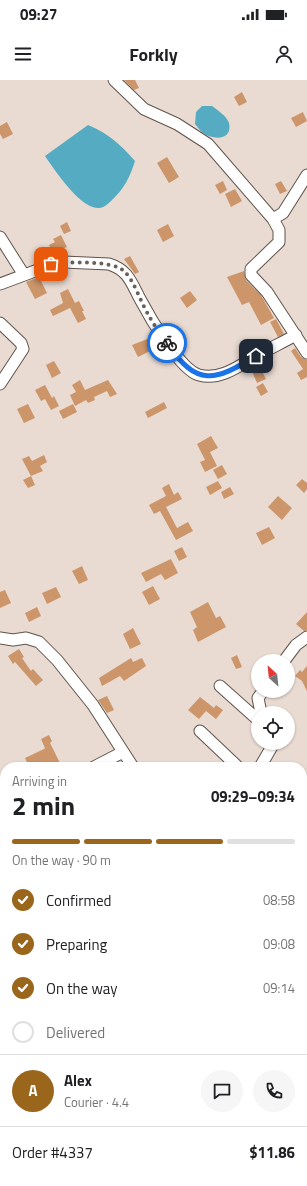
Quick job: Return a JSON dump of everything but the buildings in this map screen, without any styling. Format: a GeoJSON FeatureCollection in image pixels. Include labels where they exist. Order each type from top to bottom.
{"type":"FeatureCollection","features":[{"type":"Feature","properties":{"kind":"street"},"geometry":{"type":"LineString","coordinates":[[114,80],[144,110],[176,124],[208,144],[274,219],[280,230],[278,242],[250,272],[252,278],[267,292],[307,353]]}},
{"type":"Feature","properties":{"kind":"street"},"geometry":{"type":"LineString","coordinates":[[274,219],[286,210],[307,175]]}},
{"type":"Feature","properties":{"kind":"street"},"geometry":{"type":"LineString","coordinates":[[0,237],[24,275]]}},
{"type":"Feature","properties":{"kind":"street"},"geometry":{"type":"LineString","coordinates":[[0,284],[51,264],[63,262],[109,264],[124,270],[134,286],[148,315],[169,346],[178,357],[198,375],[206,376],[225,373],[296,335]]}},
{"type":"Feature","properties":{"kind":"street"},"geometry":{"type":"LineString","coordinates":[[0,323],[21,343],[23,349],[0,384]]}},
{"type":"Feature","properties":{"kind":"street"},"geometry":{"type":"LineString","coordinates":[[290,654],[296,646],[307,637]]}},
{"type":"Feature","properties":{"kind":"street"},"geometry":{"type":"LineString","coordinates":[[0,638],[13,640],[26,638],[39,642],[57,660],[93,705],[129,762]]}},
{"type":"Feature","properties":{"kind":"street"},"geometry":{"type":"LineString","coordinates":[[220,686],[251,714]]}},
{"type":"Feature","properties":{"kind":"street"},"geometry":{"type":"LineString","coordinates":[[200,731],[233,762]]}},
{"type":"Feature","properties":{"kind":"street"},"geometry":{"type":"LineString","coordinates":[[263,762],[270,750]]}},
{"type":"Feature","properties":{"kind":"street"},"geometry":{"type":"LineString","coordinates":[[103,762],[122,752]]}},
{"type":"Feature","properties":{"kind":"water"},"geometry":{"type":"Polygon","coordinates":[[[202,106],[212,106],[226,118],[229,123],[229,129],[225,136],[217,138],[207,135],[195,124],[196,112],[202,106]]]}},
{"type":"Feature","properties":{"kind":"water"},"geometry":{"type":"Polygon","coordinates":[[[88,125],[114,140],[135,161],[129,177],[123,187],[109,203],[101,208],[92,207],[84,203],[76,196],[61,179],[45,156],[88,125]]]}},
{"type":"Feature","properties":{"kind":"way so far"},"geometry":{"type":"LineString","coordinates":[[51,264],[63,262],[109,264],[124,270],[134,286],[148,315],[167,343]]}},
{"type":"Feature","properties":{"kind":"route"},"geometry":{"type":"LineString","coordinates":[[167,343],[178,357],[198,375],[206,376],[225,373],[236,369],[256,356]]}}]}
